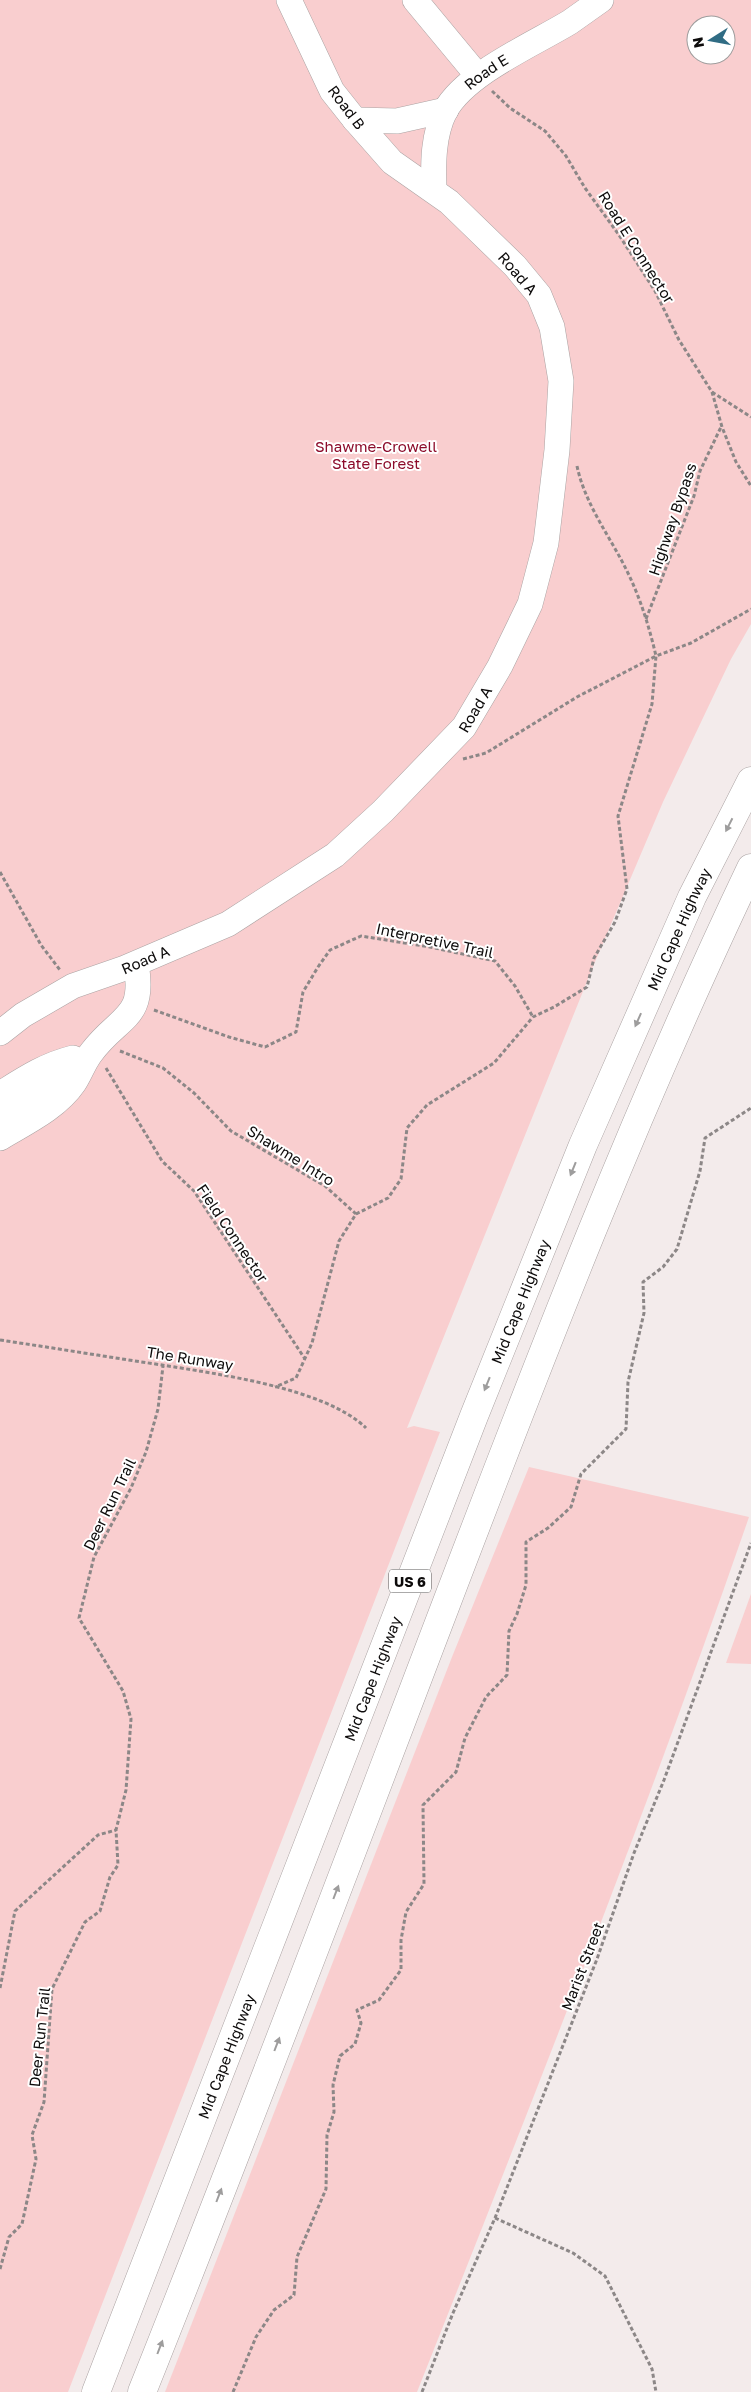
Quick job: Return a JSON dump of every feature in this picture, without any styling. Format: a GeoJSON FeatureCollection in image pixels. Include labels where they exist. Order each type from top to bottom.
{"type":"FeatureCollection","features":[{"type":"Feature","properties":{"kind":"highway","name":"Mid Cape Highway"},"geometry":{"type":"LineString","coordinates":[[96,2392],[474,1416],[583,1145],[692,897],[751,781]]}},
{"type":"Feature","properties":{"kind":"highway","name":"US 6"},"geometry":{"type":"LineString","coordinates":[[142,2392],[518,1413],[586,1246],[692,997],[751,868]]}},
{"type":"Feature","properties":{"kind":"lane","name":"Road B"},"geometry":{"type":"LineString","coordinates":[[289,0],[332,91],[392,162],[434,190]]}},
{"type":"Feature","properties":{"kind":"lane"},"geometry":{"type":"LineString","coordinates":[[415,0],[478,76]]}},
{"type":"Feature","properties":{"kind":"lane","name":"Road E"},"geometry":{"type":"LineString","coordinates":[[434,190],[435,142],[446,110],[478,76],[570,22],[601,0]]}},
{"type":"Feature","properties":{"kind":"lane"},"geometry":{"type":"LineString","coordinates":[[355,120],[397,121],[446,110]]}},
{"type":"Feature","properties":{"kind":"lane","name":"Road A"},"geometry":{"type":"LineString","coordinates":[[0,1034],[22,1015],[73,986],[136,964],[228,924],[335,855],[383,811],[464,727],[500,666],[530,604],[546,543],[557,450],[561,381],[552,326],[539,295],[514,266],[434,190]]}},
{"type":"Feature","properties":{"kind":"lane"},"geometry":{"type":"LineString","coordinates":[[0,1117],[95,1049],[124,1021],[138,1000],[139,983],[136,964]]}},
{"type":"Feature","properties":{"kind":"lane"},"geometry":{"type":"LineString","coordinates":[[0,1094],[53,1062],[95,1049]]}},
{"type":"Feature","properties":{"kind":"lane"},"geometry":{"type":"LineString","coordinates":[[0,1138],[58,1102],[73,1084],[95,1049]]}},
{"type":"Feature","properties":{"kind":"path","name":"Road E Connector"},"geometry":{"type":"LineString","coordinates":[[478,76],[510,108],[545,131],[566,156],[585,188],[654,291],[679,340],[712,392],[722,427],[736,462],[751,486]]}},
{"type":"Feature","properties":{"kind":"path"},"geometry":{"type":"LineString","coordinates":[[712,392],[751,417]]}},
{"type":"Feature","properties":{"kind":"path","name":"Highway Bypass"},"geometry":{"type":"LineString","coordinates":[[646,619],[694,496],[700,471],[722,427]]}},
{"type":"Feature","properties":{"kind":"path"},"geometry":{"type":"LineString","coordinates":[[275,1387],[296,1378],[305,1359],[312,1343],[339,1241],[356,1214],[388,1198],[400,1179],[407,1128],[427,1105],[494,1063],[533,1016],[554,1007],[587,987],[594,958],[614,922],[626,890],[618,816],[652,704],[656,656],[646,619],[626,570],[587,497],[576,460]]}},
{"type":"Feature","properties":{"kind":"path"},"geometry":{"type":"LineString","coordinates":[[454,761],[486,753],[577,697],[656,656],[691,643],[751,609]]}},
{"type":"Feature","properties":{"kind":"path"},"geometry":{"type":"LineString","coordinates":[[0,872],[41,945],[73,986]]}},
{"type":"Feature","properties":{"kind":"path","name":"Interpretive Trail"},"geometry":{"type":"LineString","coordinates":[[134,1005],[265,1047],[296,1032],[304,992],[330,950],[361,936],[430,947],[495,961],[515,986],[533,1016]]}},
{"type":"Feature","properties":{"kind":"path","name":"Shawme Intro"},"geometry":{"type":"LineString","coordinates":[[95,1049],[163,1068],[194,1093],[231,1131],[325,1186],[356,1214]]}},
{"type":"Feature","properties":{"kind":"path","name":"Field Connector"},"geometry":{"type":"LineString","coordinates":[[95,1049],[107,1072],[162,1161],[194,1192],[305,1359]]}},
{"type":"Feature","properties":{"kind":"path"},"geometry":{"type":"LineString","coordinates":[[232,2392],[256,2337],[274,2310],[294,2295],[297,2257],[326,2189],[327,2135],[334,2112],[333,2085],[340,2056],[355,2044],[361,2023],[358,2010],[379,2000],[401,1970],[401,1940],[406,1912],[424,1884],[423,1805],[456,1772],[465,1738],[486,1697],[507,1675],[509,1631],[517,1614],[526,1585],[526,1542],[548,1528],[571,1507],[582,1474],[626,1429],[628,1382],[644,1313],[643,1282],[663,1267],[677,1249],[700,1171],[705,1138],[751,1108]]}},
{"type":"Feature","properties":{"kind":"path","name":"The Runway"},"geometry":{"type":"LineString","coordinates":[[0,1340],[224,1374],[275,1387],[333,1407],[355,1417],[366,1428]]}},
{"type":"Feature","properties":{"kind":"path","name":"Deer Run Trail"},"geometry":{"type":"LineString","coordinates":[[0,2269],[9,2237],[22,2224],[36,2159],[32,2136],[44,2102],[52,1989],[85,1922],[100,1910],[110,1877],[118,1865],[116,1830],[126,1790],[131,1719],[123,1691],[80,1618],[94,1557],[131,1488],[146,1452],[158,1409],[163,1366]]}},
{"type":"Feature","properties":{"kind":"path","name":"Marist Street"},"geometry":{"type":"LineString","coordinates":[[422,2392],[453,2313],[495,2218],[597,1959],[634,1854],[664,1780],[751,1543]]}},
{"type":"Feature","properties":{"kind":"path"},"geometry":{"type":"LineString","coordinates":[[0,1988],[15,1911],[98,1834],[116,1830]]}},
{"type":"Feature","properties":{"kind":"path"},"geometry":{"type":"LineString","coordinates":[[495,2218],[573,2253],[605,2276],[652,2370],[656,2392]]}},
{"type":"Feature","properties":{"kind":"green space","name":"Shawme-Crowell State Forest"},"geometry":{"type":"Polygon","coordinates":[[[0,0],[751,0],[751,624],[731,659],[663,802],[592,969],[407,1428],[414,1426],[440,1432],[68,2392],[0,2392],[0,0]]]}},
{"type":"Feature","properties":{"kind":"green space"},"geometry":{"type":"Polygon","coordinates":[[[529,1467],[749,1517],[629,1847],[503,2174],[417,2392],[165,2392],[452,1657],[529,1467]]]}},
{"type":"Feature","properties":{"kind":"green space"},"geometry":{"type":"Polygon","coordinates":[[[751,1594],[751,1664],[726,1663],[751,1594]]]}}]}
